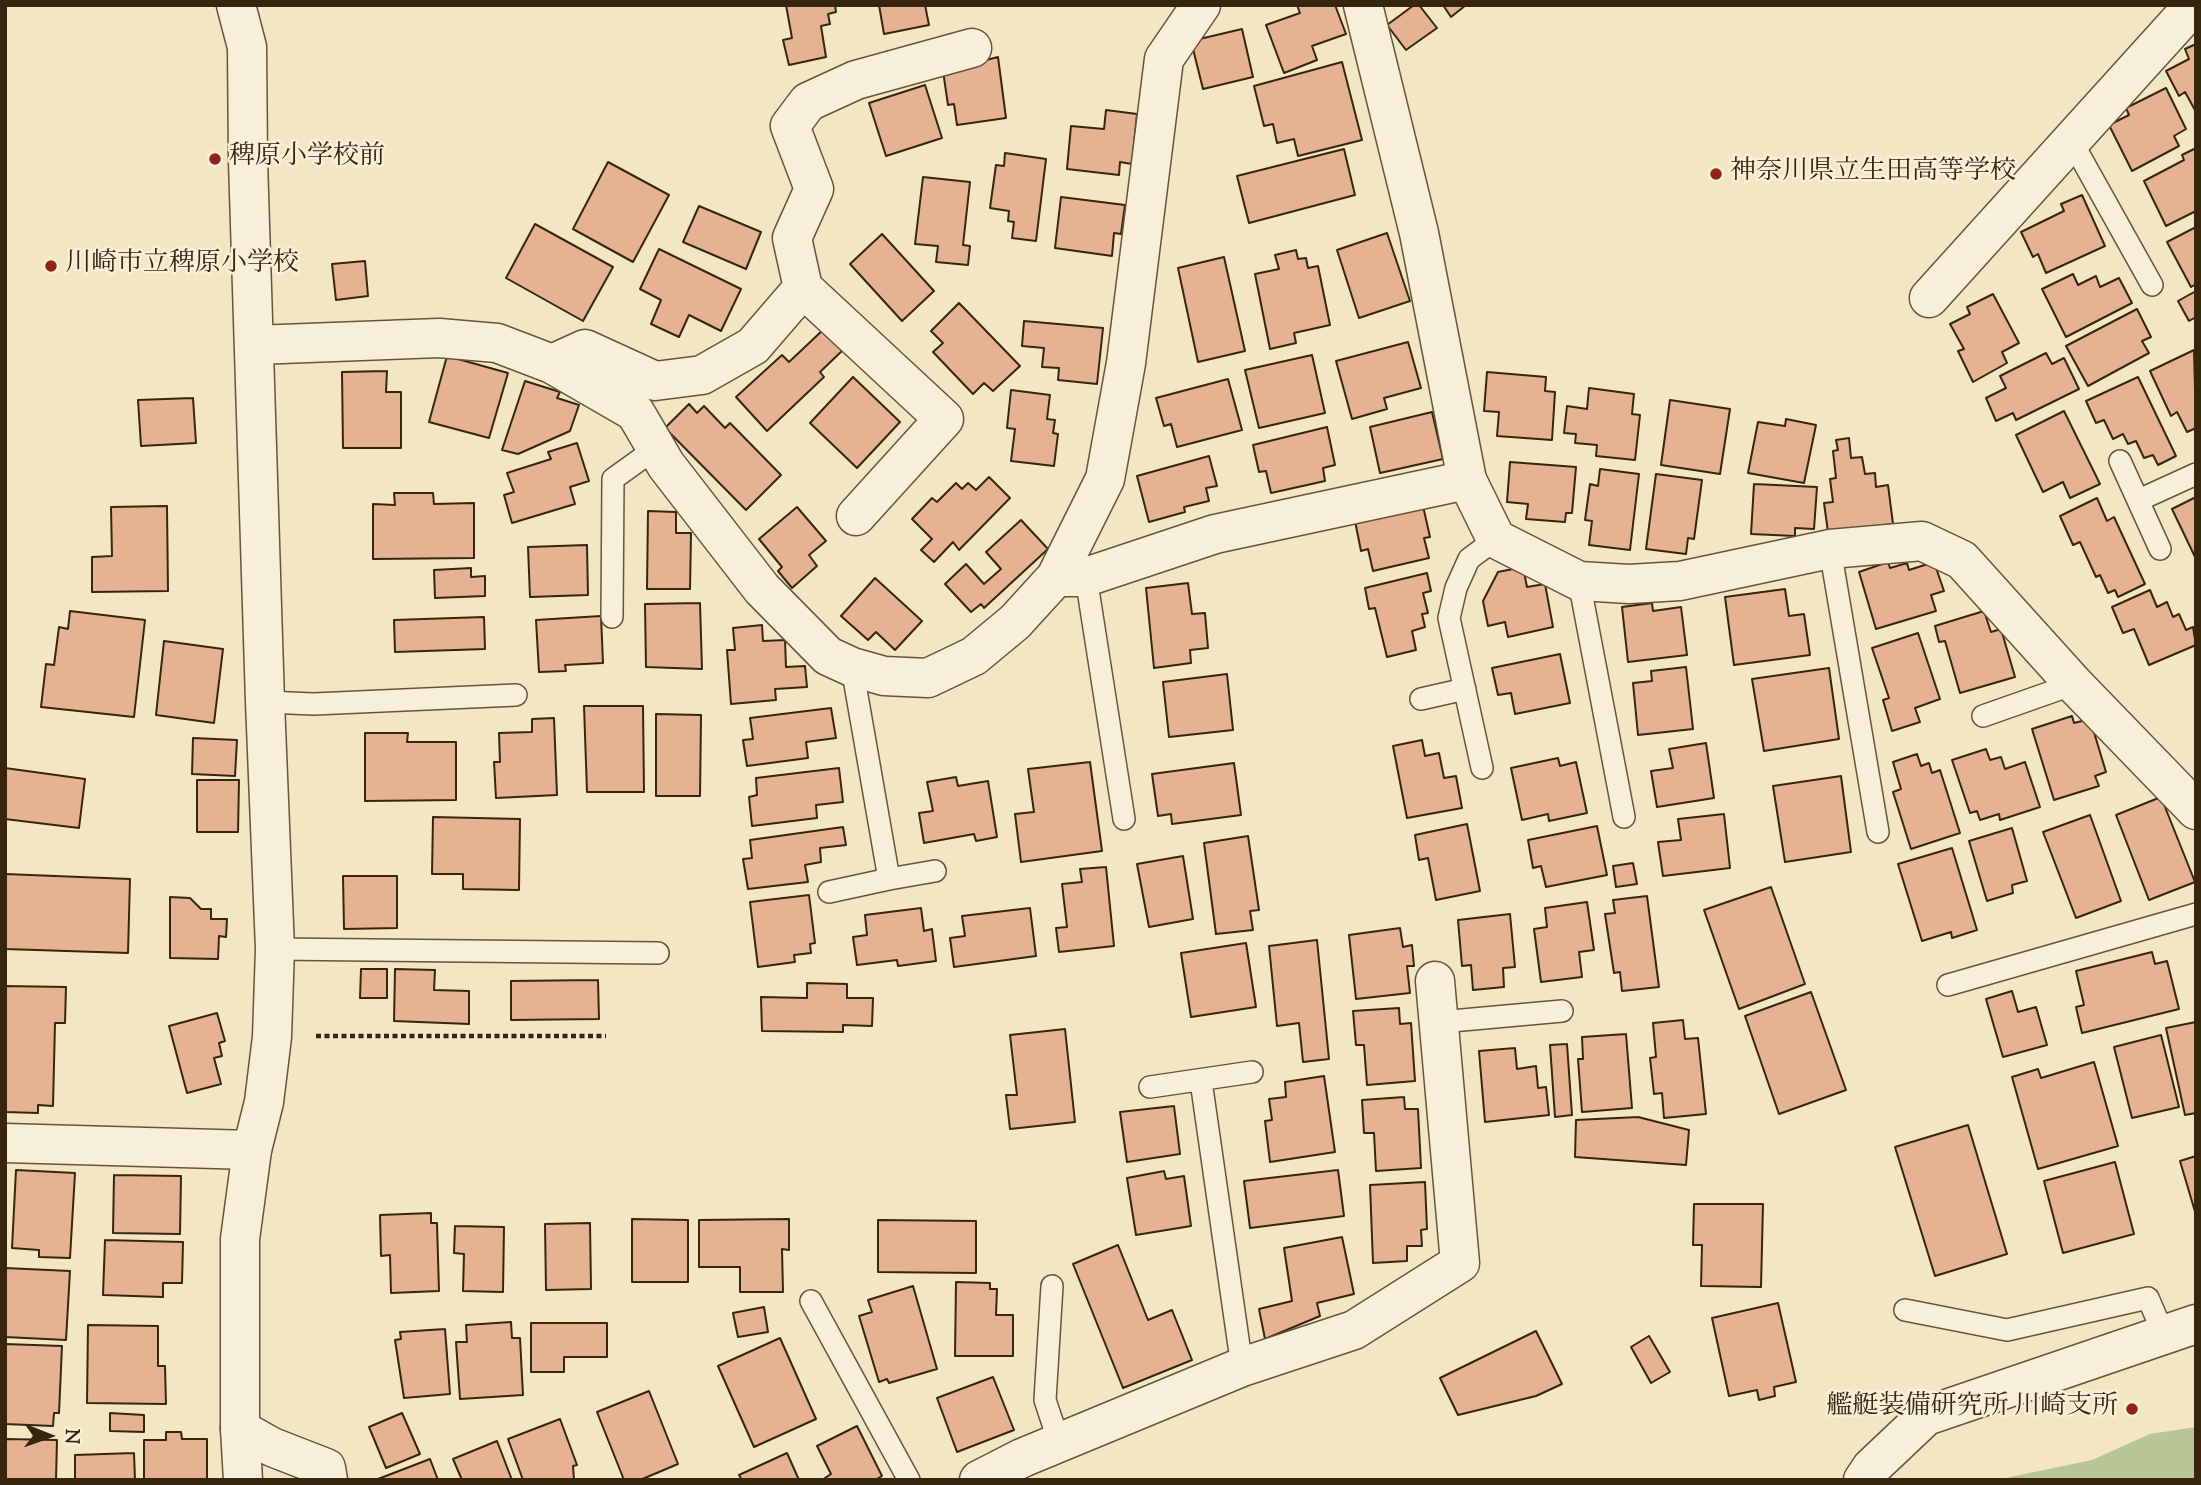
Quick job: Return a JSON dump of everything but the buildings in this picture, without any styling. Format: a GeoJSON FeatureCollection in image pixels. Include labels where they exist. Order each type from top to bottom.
{"type":"FeatureCollection","features":[{"type":"Feature","properties":{"kind":"street"},"geometry":{"type":"LineString","coordinates":[[236,5],[247,47],[264,702],[275,949],[272,1037],[264,1102],[252,1150],[240,1239],[240,1429],[243,1480]]}},
{"type":"Feature","properties":{"kind":"street"},"geometry":{"type":"LineString","coordinates":[[1071,577],[1105,480],[1126,363],[1164,59],[1201,5]]}},
{"type":"Feature","properties":{"kind":"street"},"geometry":{"type":"LineString","coordinates":[[1363,5],[1419,233],[1467,480],[1496,539],[1579,581],[1629,584],[1680,581],[1830,549],[1922,541],[1962,560],[2074,684],[2194,804]]}},
{"type":"Feature","properties":{"kind":"street"},"geometry":{"type":"LineString","coordinates":[[1929,298],[2193,5]]}},
{"type":"Feature","properties":{"kind":"street"},"geometry":{"type":"LineString","coordinates":[[856,516],[944,419],[803,288],[792,238],[814,188],[790,126],[808,102],[856,80],[972,48]]}},
{"type":"Feature","properties":{"kind":"street"},"geometry":{"type":"LineString","coordinates":[[552,364],[585,349],[655,381],[702,375],[753,346],[803,288]]}},
{"type":"Feature","properties":{"kind":"street"},"geometry":{"type":"LineString","coordinates":[[255,345],[439,338],[497,343],[552,364],[635,412],[656,448],[762,589],[828,656],[852,667],[884,676],[928,678],[974,656],[1071,577],[1214,534],[1467,480]]}},
{"type":"Feature","properties":{"kind":"street"},"geometry":{"type":"LineString","coordinates":[[979,1480],[1027,1469],[1059,1442],[1242,1367],[1354,1330],[1460,1263],[1435,981]]}},
{"type":"Feature","properties":{"kind":"street"},"geometry":{"type":"LineString","coordinates":[[5,1143],[252,1150]]}},
{"type":"Feature","properties":{"kind":"street"},"geometry":{"type":"LineString","coordinates":[[1863,1480],[1871,1468],[1926,1416],[2180,1329]]}},
{"type":"Feature","properties":{"kind":"street"},"geometry":{"type":"LineString","coordinates":[[240,1429],[272,1447],[326,1468],[328,1480]]}},
{"type":"Feature","properties":{"kind":"lane"},"geometry":{"type":"LineString","coordinates":[[2071,140],[2152,285]]}},
{"type":"Feature","properties":{"kind":"lane"},"geometry":{"type":"LineString","coordinates":[[612,617],[613,479],[656,448]]}},
{"type":"Feature","properties":{"kind":"lane"},"geometry":{"type":"LineString","coordinates":[[2120,461],[2161,548]]}},
{"type":"Feature","properties":{"kind":"lane"},"geometry":{"type":"LineString","coordinates":[[2139,500],[2196,474]]}},
{"type":"Feature","properties":{"kind":"lane"},"geometry":{"type":"LineString","coordinates":[[1482,768],[1449,618],[1456,588],[1469,559],[1496,539]]}},
{"type":"Feature","properties":{"kind":"lane"},"geometry":{"type":"LineString","coordinates":[[1830,549],[1878,831]]}},
{"type":"Feature","properties":{"kind":"lane"},"geometry":{"type":"LineString","coordinates":[[1071,577],[1124,819]]}},
{"type":"Feature","properties":{"kind":"lane"},"geometry":{"type":"LineString","coordinates":[[1579,581],[1624,817]]}},
{"type":"Feature","properties":{"kind":"lane"},"geometry":{"type":"LineString","coordinates":[[852,667],[889,879]]}},
{"type":"Feature","properties":{"kind":"lane"},"geometry":{"type":"LineString","coordinates":[[1983,716],[2074,684]]}},
{"type":"Feature","properties":{"kind":"lane"},"geometry":{"type":"LineString","coordinates":[[1422,699],[1465,689]]}},
{"type":"Feature","properties":{"kind":"lane"},"geometry":{"type":"LineString","coordinates":[[264,702],[314,704],[516,695]]}},
{"type":"Feature","properties":{"kind":"lane"},"geometry":{"type":"LineString","coordinates":[[829,892],[935,871]]}},
{"type":"Feature","properties":{"kind":"lane"},"geometry":{"type":"LineString","coordinates":[[1948,985],[2196,914]]}},
{"type":"Feature","properties":{"kind":"lane"},"geometry":{"type":"LineString","coordinates":[[275,949],[659,953]]}},
{"type":"Feature","properties":{"kind":"lane"},"geometry":{"type":"LineString","coordinates":[[1440,1022],[1562,1010]]}},
{"type":"Feature","properties":{"kind":"lane"},"geometry":{"type":"LineString","coordinates":[[1150,1087],[1252,1072]]}},
{"type":"Feature","properties":{"kind":"lane"},"geometry":{"type":"LineString","coordinates":[[1201,1081],[1242,1367]]}},
{"type":"Feature","properties":{"kind":"lane"},"geometry":{"type":"LineString","coordinates":[[1052,1286],[1045,1400],[1059,1442]]}},
{"type":"Feature","properties":{"kind":"lane"},"geometry":{"type":"LineString","coordinates":[[1905,1310],[2007,1331],[2148,1298],[2180,1329]]}},
{"type":"Feature","properties":{"kind":"lane"},"geometry":{"type":"LineString","coordinates":[[811,1301],[909,1480]]}},
{"type":"Feature","properties":{"kind":"path"},"geometry":{"type":"LineString","coordinates":[[272,1037],[606,1036]]}},
{"type":"Feature","properties":{"kind":"green space"},"geometry":{"type":"Polygon","coordinates":[[[2196,1427],[2196,1480],[1996,1480],[2092,1460],[2150,1434],[2196,1427]]]}},
{"type":"Feature","properties":{"kind":"place","name":"稗原小学校前"},"geometry":{"type":"Point","coordinates":[215,159]}},
{"type":"Feature","properties":{"kind":"place","name":"神奈川県立生田高等学校"},"geometry":{"type":"Point","coordinates":[1716,174]}},
{"type":"Feature","properties":{"kind":"place","name":"川崎市立稗原小学校"},"geometry":{"type":"Point","coordinates":[51,266]}},
{"type":"Feature","properties":{"kind":"place","name":"艦艇装備研究所 川崎支所"},"geometry":{"type":"Point","coordinates":[2132,1409]}}]}
